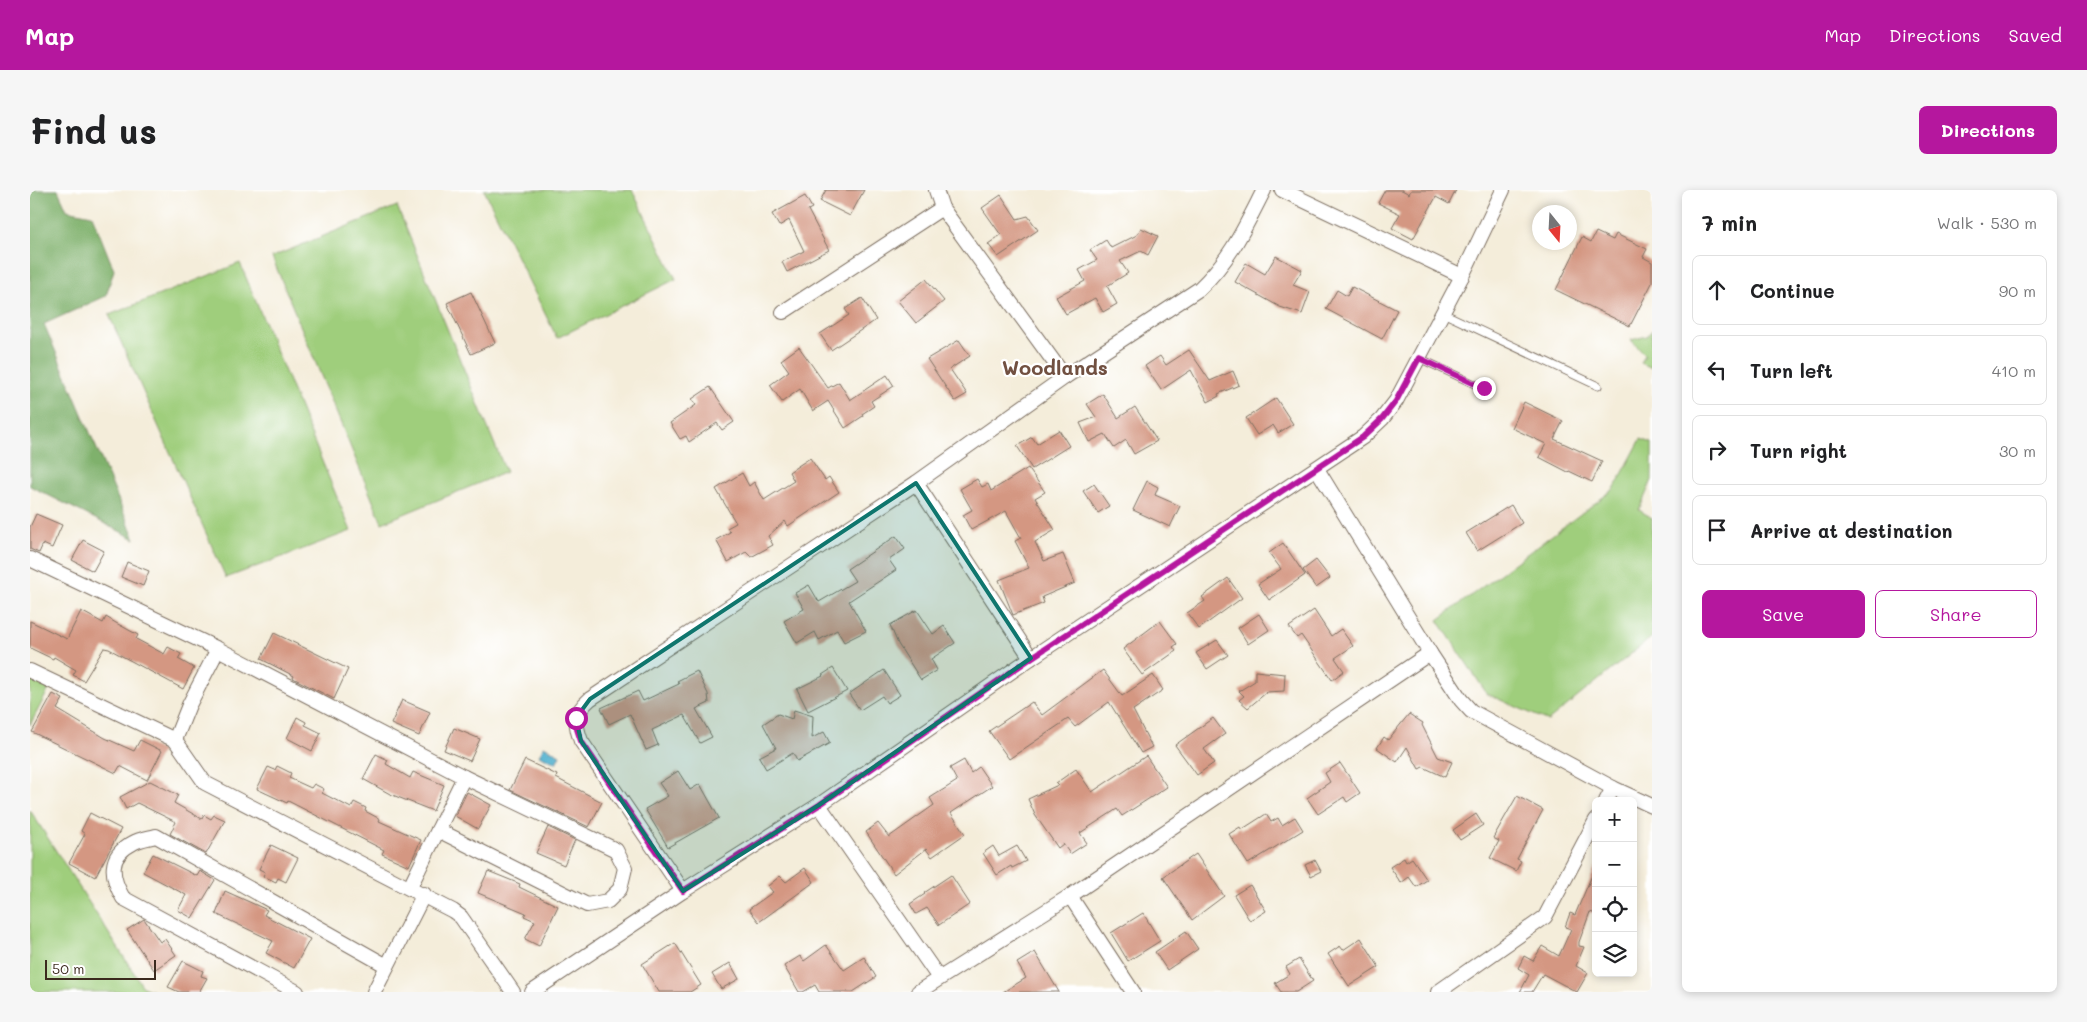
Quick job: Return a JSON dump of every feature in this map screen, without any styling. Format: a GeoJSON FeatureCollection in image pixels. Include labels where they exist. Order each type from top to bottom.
{"type":"FeatureCollection","features":[{"type":"Feature","properties":{"kind":"street"},"geometry":{"type":"LineString","coordinates":[[936,190],[942,208],[1065,377]]}},
{"type":"Feature","properties":{"kind":"street"},"geometry":{"type":"LineString","coordinates":[[683,891],[581,741],[576,718],[580,707],[916,483],[1065,377],[1199,289],[1217,273],[1264,190]]}},
{"type":"Feature","properties":{"kind":"street"},"geometry":{"type":"LineString","coordinates":[[1282,190],[1462,276]]}},
{"type":"Feature","properties":{"kind":"street"},"geometry":{"type":"LineString","coordinates":[[532,992],[683,891],[819,805],[1031,658],[1363,437],[1382,419],[1396,401],[1462,276],[1504,190]]}},
{"type":"Feature","properties":{"kind":"street"},"geometry":{"type":"LineString","coordinates":[[783,312],[942,208]]}},
{"type":"Feature","properties":{"kind":"street"},"geometry":{"type":"LineString","coordinates":[[1317,469],[1430,653],[1461,700],[1471,711],[1609,794],[1652,806]]}},
{"type":"Feature","properties":{"kind":"street"},"geometry":{"type":"LineString","coordinates":[[916,483],[1031,658]]}},
{"type":"Feature","properties":{"kind":"street"},"geometry":{"type":"LineString","coordinates":[[30,559],[218,649],[464,777],[616,850],[625,868],[620,889],[608,901],[587,905],[438,830]]}},
{"type":"Feature","properties":{"kind":"street"},"geometry":{"type":"LineString","coordinates":[[175,740],[189,705],[218,649]]}},
{"type":"Feature","properties":{"kind":"street"},"geometry":{"type":"LineString","coordinates":[[918,992],[1070,896],[1430,653]]}},
{"type":"Feature","properties":{"kind":"street"},"geometry":{"type":"LineString","coordinates":[[30,671],[175,740],[205,783],[424,894],[453,911],[461,917],[513,992]]}},
{"type":"Feature","properties":{"kind":"street"},"geometry":{"type":"LineString","coordinates":[[410,887],[464,777]]}},
{"type":"Feature","properties":{"kind":"street"},"geometry":{"type":"LineString","coordinates":[[819,805],[939,978]]}},
{"type":"Feature","properties":{"kind":"street"},"geometry":{"type":"LineString","coordinates":[[1438,992],[1545,916],[1592,828]]}},
{"type":"Feature","properties":{"kind":"street"},"geometry":{"type":"LineString","coordinates":[[297,992],[122,898],[115,884],[112,869],[119,853],[132,843],[156,836],[387,966]]}},
{"type":"Feature","properties":{"kind":"street"},"geometry":{"type":"LineString","coordinates":[[374,992],[424,894]]}},
{"type":"Feature","properties":{"kind":"street"},"geometry":{"type":"LineString","coordinates":[[1070,896],[1133,992]]}},
{"type":"Feature","properties":{"kind":"lane"},"geometry":{"type":"LineString","coordinates":[[1443,313],[1598,386]]}},
{"type":"Feature","properties":{"kind":"lane"},"geometry":{"type":"LineString","coordinates":[[1419,358],[1484,388]]}},
{"type":"Feature","properties":{"kind":"highlighted area"},"geometry":{"type":"Polygon","coordinates":[[[916,483],[1031,658],[819,805],[683,891],[581,741],[576,718],[590,699],[916,483]]]}},
{"type":"Feature","properties":{"kind":"green space"},"geometry":{"type":"Polygon","coordinates":[[[30,190],[58,190],[67,210],[92,215],[114,270],[106,296],[44,324],[135,539],[30,486],[30,190]]]}},
{"type":"Feature","properties":{"kind":"green space"},"geometry":{"type":"Polygon","coordinates":[[[484,190],[632,190],[676,279],[557,338],[484,190]]]}},
{"type":"Feature","properties":{"kind":"green space"},"geometry":{"type":"Polygon","coordinates":[[[397,206],[506,472],[382,523],[272,257],[397,206]]]}},
{"type":"Feature","properties":{"kind":"green space"},"geometry":{"type":"Polygon","coordinates":[[[240,263],[351,531],[226,578],[109,315],[240,263]]]}},
{"type":"Feature","properties":{"kind":"green space"},"geometry":{"type":"Polygon","coordinates":[[[1652,330],[1652,368],[1641,363],[1645,355],[1631,340],[1647,336],[1652,330]]]}},
{"type":"Feature","properties":{"kind":"green space"},"geometry":{"type":"Polygon","coordinates":[[[1641,439],[1652,443],[1652,480],[1639,510],[1652,518],[1652,637],[1548,721],[1487,694],[1438,620],[1614,489],[1641,439]]]}},
{"type":"Feature","properties":{"kind":"green space"},"geometry":{"type":"Polygon","coordinates":[[[30,679],[49,689],[30,725],[30,679]]]}},
{"type":"Feature","properties":{"kind":"green space"},"geometry":{"type":"Polygon","coordinates":[[[30,810],[143,987],[155,992],[30,992],[30,810]]]}},
{"type":"Feature","properties":{"kind":"water"},"geometry":{"type":"Polygon","coordinates":[[[544,746],[560,755],[556,763],[539,755],[544,746]]]}},
{"type":"Feature","properties":{"kind":"building"},"geometry":{"type":"Polygon","coordinates":[[[826,190],[864,190],[850,216],[820,201],[826,190]]]}},
{"type":"Feature","properties":{"kind":"building"},"geometry":{"type":"Polygon","coordinates":[[[1385,190],[1402,190],[1409,194],[1411,190],[1456,190],[1449,204],[1436,197],[1413,239],[1392,228],[1400,214],[1378,203],[1385,190]]]}},
{"type":"Feature","properties":{"kind":"building"},"geometry":{"type":"Polygon","coordinates":[[[1001,195],[1017,219],[1028,216],[1038,230],[998,257],[988,244],[1001,235],[982,208],[1001,195]]]}},
{"type":"Feature","properties":{"kind":"building"},"geometry":{"type":"Polygon","coordinates":[[[805,196],[812,208],[808,210],[829,250],[787,272],[782,262],[804,251],[789,220],[779,226],[772,214],[805,196]]]}},
{"type":"Feature","properties":{"kind":"building"},"geometry":{"type":"Polygon","coordinates":[[[1141,228],[1158,236],[1148,255],[1141,251],[1120,261],[1128,273],[1107,286],[1117,304],[1103,312],[1095,298],[1066,314],[1056,297],[1085,281],[1079,270],[1097,260],[1090,250],[1106,240],[1111,248],[1137,235],[1141,228]]]}},
{"type":"Feature","properties":{"kind":"building"},"geometry":{"type":"Polygon","coordinates":[[[1596,232],[1613,240],[1616,234],[1647,249],[1643,257],[1652,262],[1652,283],[1630,326],[1556,290],[1582,237],[1591,242],[1596,232]]]}},
{"type":"Feature","properties":{"kind":"building"},"geometry":{"type":"Polygon","coordinates":[[[1276,256],[1302,270],[1293,285],[1310,292],[1302,314],[1280,307],[1235,282],[1246,263],[1265,274],[1276,256]]]}},
{"type":"Feature","properties":{"kind":"building"},"geometry":{"type":"Polygon","coordinates":[[[926,279],[944,301],[916,323],[898,301],[926,279]]]}},
{"type":"Feature","properties":{"kind":"building"},"geometry":{"type":"Polygon","coordinates":[[[1352,287],[1397,310],[1382,339],[1326,309],[1337,290],[1347,296],[1352,287]]]}},
{"type":"Feature","properties":{"kind":"building"},"geometry":{"type":"Polygon","coordinates":[[[471,292],[495,343],[471,354],[447,303],[471,292]]]}},
{"type":"Feature","properties":{"kind":"building"},"geometry":{"type":"Polygon","coordinates":[[[862,298],[876,320],[831,350],[820,334],[849,315],[845,309],[862,298]]]}},
{"type":"Feature","properties":{"kind":"building"},"geometry":{"type":"Polygon","coordinates":[[[959,340],[970,356],[950,369],[967,394],[955,401],[927,359],[959,340]]]}},
{"type":"Feature","properties":{"kind":"building"},"geometry":{"type":"Polygon","coordinates":[[[799,347],[828,388],[839,382],[850,400],[887,375],[894,386],[871,401],[874,406],[845,428],[828,401],[813,411],[800,389],[782,402],[770,385],[789,371],[781,360],[799,347]]]}},
{"type":"Feature","properties":{"kind":"building"},"geometry":{"type":"Polygon","coordinates":[[[1189,350],[1210,381],[1233,371],[1239,385],[1218,394],[1219,396],[1208,402],[1191,370],[1161,390],[1145,366],[1160,356],[1166,365],[1189,350]]]}},
{"type":"Feature","properties":{"kind":"building"},"geometry":{"type":"Polygon","coordinates":[[[710,387],[734,422],[722,430],[717,423],[689,442],[686,436],[680,439],[670,423],[696,405],[692,399],[710,387]]]}},
{"type":"Feature","properties":{"kind":"building"},"geometry":{"type":"Polygon","coordinates":[[[1103,394],[1118,418],[1135,407],[1157,441],[1134,454],[1126,440],[1114,448],[1105,434],[1089,442],[1080,423],[1096,417],[1087,404],[1103,394]]]}},
{"type":"Feature","properties":{"kind":"building"},"geometry":{"type":"Polygon","coordinates":[[[1276,398],[1293,424],[1278,433],[1273,425],[1257,435],[1246,418],[1276,398]]]}},
{"type":"Feature","properties":{"kind":"building"},"geometry":{"type":"Polygon","coordinates":[[[1524,402],[1563,421],[1554,439],[1602,461],[1592,482],[1539,457],[1546,444],[1512,428],[1524,402]]]}},
{"type":"Feature","properties":{"kind":"building"},"geometry":{"type":"Polygon","coordinates":[[[1059,430],[1069,446],[1032,469],[1017,446],[1032,437],[1037,444],[1059,430]]]}},
{"type":"Feature","properties":{"kind":"building"},"geometry":{"type":"Polygon","coordinates":[[[810,458],[825,480],[829,477],[839,492],[788,526],[785,521],[768,536],[773,545],[751,557],[746,552],[728,562],[716,540],[730,532],[727,528],[736,523],[716,489],[742,473],[749,486],[754,482],[764,500],[794,481],[789,472],[810,458]]]}},
{"type":"Feature","properties":{"kind":"building"},"geometry":{"type":"Polygon","coordinates":[[[1028,468],[1045,492],[1035,498],[1055,530],[1035,542],[1044,561],[1063,554],[1075,583],[1042,597],[1044,603],[1013,615],[999,580],[1029,568],[1015,541],[1021,538],[1006,511],[971,530],[963,515],[972,510],[960,489],[977,479],[982,487],[988,484],[991,491],[1028,468]]]}},
{"type":"Feature","properties":{"kind":"building"},"geometry":{"type":"Polygon","coordinates":[[[1147,481],[1158,487],[1155,495],[1180,506],[1170,527],[1133,510],[1147,481]]]}},
{"type":"Feature","properties":{"kind":"building"},"geometry":{"type":"Polygon","coordinates":[[[1094,484],[1109,506],[1098,513],[1083,491],[1094,484]]]}},
{"type":"Feature","properties":{"kind":"building"},"geometry":{"type":"Polygon","coordinates":[[[1511,505],[1522,523],[1477,551],[1466,533],[1511,505]]]}},
{"type":"Feature","properties":{"kind":"building"},"geometry":{"type":"Polygon","coordinates":[[[36,514],[62,525],[52,548],[43,544],[39,553],[30,549],[30,527],[36,514]]]}},
{"type":"Feature","properties":{"kind":"building"},"geometry":{"type":"Polygon","coordinates":[[[896,536],[905,549],[889,560],[896,570],[849,601],[866,631],[844,642],[837,630],[819,640],[815,632],[797,643],[784,621],[804,609],[795,593],[809,585],[819,602],[855,581],[847,569],[896,536]]]}},
{"type":"Feature","properties":{"kind":"building"},"geometry":{"type":"Polygon","coordinates":[[[83,540],[104,551],[93,571],[72,560],[83,540]]]}},
{"type":"Feature","properties":{"kind":"building"},"geometry":{"type":"Polygon","coordinates":[[[1283,543],[1305,575],[1269,600],[1258,584],[1281,569],[1269,553],[1283,543]]]}},
{"type":"Feature","properties":{"kind":"building"},"geometry":{"type":"Polygon","coordinates":[[[1316,560],[1330,578],[1316,588],[1303,570],[1316,560]]]}},
{"type":"Feature","properties":{"kind":"building"},"geometry":{"type":"Polygon","coordinates":[[[127,562],[149,571],[143,586],[121,577],[127,562]]]}},
{"type":"Feature","properties":{"kind":"building"},"geometry":{"type":"Polygon","coordinates":[[[1228,578],[1242,598],[1199,629],[1187,613],[1205,601],[1202,597],[1228,578]]]}},
{"type":"Feature","properties":{"kind":"building"},"geometry":{"type":"Polygon","coordinates":[[[917,610],[933,634],[944,626],[955,643],[931,659],[937,670],[921,680],[898,644],[890,625],[917,610]]]}},
{"type":"Feature","properties":{"kind":"building"},"geometry":{"type":"Polygon","coordinates":[[[1314,610],[1331,636],[1341,629],[1353,646],[1335,658],[1344,671],[1332,680],[1301,635],[1297,638],[1289,627],[1314,610]]]}},
{"type":"Feature","properties":{"kind":"building"},"geometry":{"type":"Polygon","coordinates":[[[81,611],[103,623],[106,617],[138,635],[136,639],[164,654],[168,647],[181,654],[178,659],[194,668],[183,689],[109,649],[104,648],[84,681],[73,675],[76,670],[54,657],[53,659],[30,648],[30,621],[67,639],[81,611]]]}},
{"type":"Feature","properties":{"kind":"building"},"geometry":{"type":"Polygon","coordinates":[[[1259,614],[1269,630],[1248,644],[1238,628],[1259,614]]]}},
{"type":"Feature","properties":{"kind":"building"},"geometry":{"type":"Polygon","coordinates":[[[1160,621],[1177,644],[1173,647],[1176,651],[1142,675],[1123,649],[1160,621]]]}},
{"type":"Feature","properties":{"kind":"building"},"geometry":{"type":"Polygon","coordinates":[[[274,633],[348,669],[334,699],[261,659],[274,633]]]}},
{"type":"Feature","properties":{"kind":"building"},"geometry":{"type":"Polygon","coordinates":[[[1217,640],[1228,655],[1207,669],[1196,653],[1217,640]]]}},
{"type":"Feature","properties":{"kind":"building"},"geometry":{"type":"Polygon","coordinates":[[[833,668],[847,691],[808,711],[797,689],[823,676],[833,668]]]}},
{"type":"Feature","properties":{"kind":"building"},"geometry":{"type":"Polygon","coordinates":[[[884,670],[900,695],[887,703],[882,696],[860,710],[849,694],[884,670]]]}},
{"type":"Feature","properties":{"kind":"building"},"geometry":{"type":"Polygon","coordinates":[[[1103,670],[1122,696],[1153,675],[1163,690],[1133,710],[1152,747],[1141,753],[1109,702],[1075,727],[1068,719],[1009,759],[989,731],[1032,702],[1042,715],[1103,670]]]}},
{"type":"Feature","properties":{"kind":"building"},"geometry":{"type":"Polygon","coordinates":[[[697,671],[708,694],[709,703],[696,709],[712,737],[700,743],[684,715],[652,730],[658,745],[646,750],[630,714],[609,724],[601,708],[638,691],[643,701],[679,684],[677,681],[697,671]]]}},
{"type":"Feature","properties":{"kind":"building"},"geometry":{"type":"Polygon","coordinates":[[[1255,671],[1285,674],[1284,691],[1267,692],[1248,708],[1239,700],[1244,696],[1239,691],[1255,681],[1255,671]]]}},
{"type":"Feature","properties":{"kind":"building"},"geometry":{"type":"Polygon","coordinates":[[[53,694],[63,699],[57,709],[105,738],[134,751],[140,740],[162,751],[147,780],[120,766],[116,773],[32,732],[53,694]]]}},
{"type":"Feature","properties":{"kind":"building"},"geometry":{"type":"Polygon","coordinates":[[[402,700],[430,712],[419,736],[391,724],[402,700]]]}},
{"type":"Feature","properties":{"kind":"building"},"geometry":{"type":"Polygon","coordinates":[[[794,710],[813,716],[812,738],[824,732],[830,743],[797,761],[793,753],[766,769],[759,757],[776,748],[763,724],[778,714],[792,719],[794,710]]]}},
{"type":"Feature","properties":{"kind":"building"},"geometry":{"type":"Polygon","coordinates":[[[1409,714],[1423,723],[1422,725],[1438,757],[1452,762],[1445,777],[1423,767],[1419,769],[1407,747],[1397,762],[1377,748],[1384,737],[1388,740],[1409,714]]]}},
{"type":"Feature","properties":{"kind":"building"},"geometry":{"type":"Polygon","coordinates":[[[297,717],[306,722],[305,725],[321,733],[312,751],[287,738],[297,717]]]}},
{"type":"Feature","properties":{"kind":"building"},"geometry":{"type":"Polygon","coordinates":[[[1213,718],[1225,734],[1204,749],[1214,763],[1197,775],[1175,745],[1213,718]]]}},
{"type":"Feature","properties":{"kind":"building"},"geometry":{"type":"Polygon","coordinates":[[[454,728],[480,739],[470,761],[444,750],[454,728]]]}},
{"type":"Feature","properties":{"kind":"building"},"geometry":{"type":"Polygon","coordinates":[[[376,754],[388,760],[386,764],[410,778],[413,772],[444,785],[433,811],[390,794],[363,779],[376,754]]]}},
{"type":"Feature","properties":{"kind":"building"},"geometry":{"type":"Polygon","coordinates":[[[1146,756],[1167,787],[1122,816],[1117,809],[1080,833],[1087,843],[1070,854],[1063,844],[1058,848],[1035,815],[1028,799],[1058,785],[1056,783],[1076,769],[1092,792],[1146,756]]]}},
{"type":"Feature","properties":{"kind":"building"},"geometry":{"type":"Polygon","coordinates":[[[525,760],[557,775],[556,778],[602,802],[589,827],[510,790],[525,760]]]}},
{"type":"Feature","properties":{"kind":"building"},"geometry":{"type":"Polygon","coordinates":[[[964,760],[971,773],[979,767],[992,786],[951,813],[965,834],[932,857],[926,849],[894,874],[866,832],[878,823],[889,837],[934,805],[930,798],[957,781],[950,768],[964,760]]]}},
{"type":"Feature","properties":{"kind":"building"},"geometry":{"type":"Polygon","coordinates":[[[1340,763],[1360,793],[1347,802],[1344,797],[1318,814],[1307,798],[1330,782],[1325,773],[1340,763]]]}},
{"type":"Feature","properties":{"kind":"building"},"geometry":{"type":"Polygon","coordinates":[[[277,766],[291,773],[289,778],[311,788],[314,784],[324,789],[322,793],[351,808],[354,802],[366,808],[365,811],[380,819],[379,821],[421,840],[409,866],[382,854],[384,850],[288,801],[287,803],[257,789],[268,767],[275,770],[277,766]]]}},
{"type":"Feature","properties":{"kind":"building"},"geometry":{"type":"Polygon","coordinates":[[[678,771],[690,790],[700,784],[719,818],[668,847],[645,809],[668,796],[659,783],[678,771]]]}},
{"type":"Feature","properties":{"kind":"building"},"geometry":{"type":"Polygon","coordinates":[[[150,781],[178,795],[174,803],[202,819],[204,815],[211,819],[214,815],[225,820],[206,854],[170,834],[176,822],[137,803],[126,809],[120,797],[150,781]]]}},
{"type":"Feature","properties":{"kind":"building"},"geometry":{"type":"Polygon","coordinates":[[[467,792],[491,805],[478,829],[455,816],[467,792]]]}},
{"type":"Feature","properties":{"kind":"building"},"geometry":{"type":"Polygon","coordinates":[[[1517,796],[1543,810],[1517,859],[1521,861],[1516,871],[1490,858],[1499,841],[1493,838],[1517,796]]]}},
{"type":"Feature","properties":{"kind":"building"},"geometry":{"type":"Polygon","coordinates":[[[90,813],[121,829],[95,877],[69,863],[85,834],[81,831],[90,813]]]}},
{"type":"Feature","properties":{"kind":"building"},"geometry":{"type":"Polygon","coordinates":[[[1266,814],[1271,822],[1278,818],[1282,825],[1295,817],[1303,830],[1248,864],[1229,834],[1240,827],[1241,830],[1266,814]]]}},
{"type":"Feature","properties":{"kind":"building"},"geometry":{"type":"Polygon","coordinates":[[[1476,814],[1483,825],[1460,840],[1453,830],[1476,814]]]}},
{"type":"Feature","properties":{"kind":"building"},"geometry":{"type":"Polygon","coordinates":[[[548,827],[575,840],[564,865],[536,853],[548,827]]]}},
{"type":"Feature","properties":{"kind":"building"},"geometry":{"type":"Polygon","coordinates":[[[271,845],[298,858],[286,882],[278,878],[276,882],[263,876],[265,872],[259,869],[271,845]]]}},
{"type":"Feature","properties":{"kind":"building"},"geometry":{"type":"Polygon","coordinates":[[[993,846],[999,856],[1017,846],[1026,861],[1012,868],[1011,866],[997,875],[983,853],[993,846]]]}},
{"type":"Feature","properties":{"kind":"building"},"geometry":{"type":"Polygon","coordinates":[[[153,854],[197,876],[200,871],[215,880],[192,918],[178,910],[186,895],[143,872],[153,854]]]}},
{"type":"Feature","properties":{"kind":"building"},"geometry":{"type":"Polygon","coordinates":[[[1196,854],[1224,896],[1192,920],[1163,877],[1196,854]]]}},
{"type":"Feature","properties":{"kind":"building"},"geometry":{"type":"Polygon","coordinates":[[[1404,858],[1406,862],[1412,858],[1427,880],[1416,887],[1409,877],[1401,883],[1390,867],[1404,858]]]}},
{"type":"Feature","properties":{"kind":"building"},"geometry":{"type":"Polygon","coordinates":[[[1315,860],[1321,871],[1311,876],[1305,865],[1315,860]]]}},
{"type":"Feature","properties":{"kind":"building"},"geometry":{"type":"Polygon","coordinates":[[[805,868],[814,882],[759,922],[749,909],[773,892],[768,886],[780,876],[786,882],[805,868]]]}},
{"type":"Feature","properties":{"kind":"building"},"geometry":{"type":"Polygon","coordinates":[[[488,871],[520,884],[519,887],[558,906],[539,946],[525,939],[535,921],[524,916],[526,913],[478,893],[488,871]]]}},
{"type":"Feature","properties":{"kind":"building"},"geometry":{"type":"Polygon","coordinates":[[[951,875],[970,904],[939,925],[927,908],[916,914],[910,904],[951,875]]]}},
{"type":"Feature","properties":{"kind":"building"},"geometry":{"type":"Polygon","coordinates":[[[1592,875],[1592,913],[1590,912],[1579,942],[1579,946],[1584,947],[1576,966],[1588,973],[1577,992],[1543,974],[1532,992],[1520,992],[1529,975],[1518,968],[1524,956],[1533,961],[1542,946],[1559,956],[1571,929],[1565,927],[1570,913],[1575,915],[1592,875]]]}},
{"type":"Feature","properties":{"kind":"building"},"geometry":{"type":"Polygon","coordinates":[[[1250,885],[1266,911],[1250,921],[1234,895],[1250,885]]]}},
{"type":"Feature","properties":{"kind":"building"},"geometry":{"type":"Polygon","coordinates":[[[225,891],[267,910],[264,915],[310,939],[294,968],[266,953],[273,941],[216,914],[225,891]]]}},
{"type":"Feature","properties":{"kind":"building"},"geometry":{"type":"Polygon","coordinates":[[[1143,913],[1160,941],[1128,961],[1111,933],[1143,913]]]}},
{"type":"Feature","properties":{"kind":"building"},"geometry":{"type":"Polygon","coordinates":[[[144,919],[160,942],[165,939],[176,955],[154,970],[127,930],[144,919]]]}},
{"type":"Feature","properties":{"kind":"building"},"geometry":{"type":"Polygon","coordinates":[[[1186,931],[1198,949],[1167,970],[1155,952],[1186,931]]]}},
{"type":"Feature","properties":{"kind":"building"},"geometry":{"type":"Polygon","coordinates":[[[1361,938],[1379,967],[1349,986],[1328,954],[1340,946],[1343,950],[1361,938]]]}},
{"type":"Feature","properties":{"kind":"building"},"geometry":{"type":"Polygon","coordinates":[[[675,943],[701,985],[690,992],[659,992],[642,964],[675,943]]]}},
{"type":"Feature","properties":{"kind":"building"},"geometry":{"type":"Polygon","coordinates":[[[826,945],[844,970],[864,957],[876,977],[853,992],[819,992],[815,985],[803,992],[799,992],[784,966],[800,956],[804,961],[826,945]]]}},
{"type":"Feature","properties":{"kind":"building"},"geometry":{"type":"Polygon","coordinates":[[[1035,952],[1059,992],[1003,992],[1026,978],[1017,963],[1035,952]]]}},
{"type":"Feature","properties":{"kind":"building"},"geometry":{"type":"Polygon","coordinates":[[[1299,959],[1313,981],[1296,992],[1281,992],[1275,983],[1290,974],[1286,967],[1299,959]]]}},
{"type":"Feature","properties":{"kind":"building"},"geometry":{"type":"Polygon","coordinates":[[[183,961],[203,971],[201,976],[207,978],[199,992],[179,992],[168,987],[183,961]]]}},
{"type":"Feature","properties":{"kind":"building"},"geometry":{"type":"Polygon","coordinates":[[[730,963],[739,979],[721,989],[712,974],[730,963]]]}},
{"type":"Feature","properties":{"kind":"district","name":"Woodlands"},"geometry":{"type":"Point","coordinates":[1055,368]}},
{"type":"Feature","properties":{"kind":"route"},"geometry":{"type":"LineString","coordinates":[[576,718],[581,741],[683,891],[819,805],[1031,658],[1363,437],[1382,419],[1396,401],[1419,358],[1484,388]]}}]}
